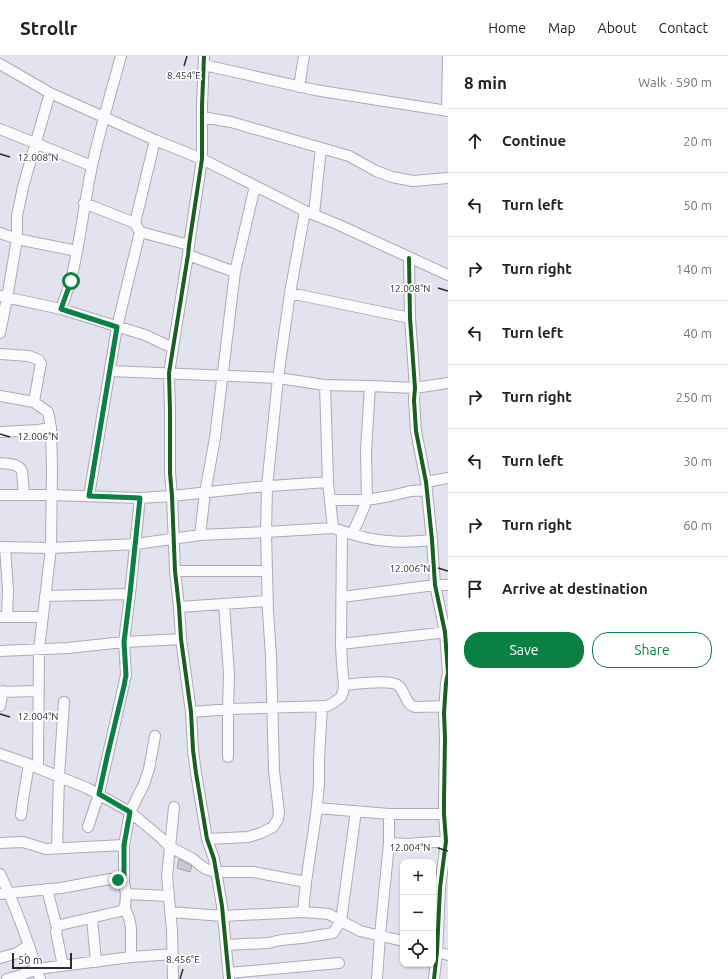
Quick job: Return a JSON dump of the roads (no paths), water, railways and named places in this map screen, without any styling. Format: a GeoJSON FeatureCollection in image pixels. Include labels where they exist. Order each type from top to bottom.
{"type":"FeatureCollection","features":[{"type":"Feature","properties":{"kind":"street"},"geometry":{"type":"LineString","coordinates":[[61,309],[71,281],[84,203],[92,166],[121,56]]}},
{"type":"Feature","properties":{"kind":"street"},"geometry":{"type":"LineString","coordinates":[[299,87],[304,56]]}},
{"type":"Feature","properties":{"kind":"street"},"geometry":{"type":"LineString","coordinates":[[339,963],[229,976],[223,916],[214,859],[207,838],[195,767],[191,712],[180,639],[179,607],[174,571],[170,473],[169,373],[202,159],[204,60],[299,87],[447,111],[448,57]]}},
{"type":"Feature","properties":{"kind":"street"},"geometry":{"type":"LineString","coordinates":[[0,64],[50,93],[155,140],[202,159],[310,212],[448,275]]}},
{"type":"Feature","properties":{"kind":"street"},"geometry":{"type":"LineString","coordinates":[[0,333],[4,297],[17,239],[17,216],[23,187],[50,93]]}},
{"type":"Feature","properties":{"kind":"street"},"geometry":{"type":"LineString","coordinates":[[202,117],[231,122],[349,156],[376,171],[392,177],[413,181],[448,178]]}},
{"type":"Feature","properties":{"kind":"street"},"geometry":{"type":"LineString","coordinates":[[0,129],[92,166]]}},
{"type":"Feature","properties":{"kind":"street"},"geometry":{"type":"LineString","coordinates":[[89,496],[117,327],[155,140]]}},
{"type":"Feature","properties":{"kind":"street"},"geometry":{"type":"LineString","coordinates":[[207,838],[248,837],[273,827],[278,819],[279,805],[274,771],[271,656],[267,601],[267,487],[278,378],[290,294],[310,212],[321,148]]}},
{"type":"Feature","properties":{"kind":"street"},"geometry":{"type":"LineString","coordinates":[[200,535],[205,493],[215,438],[235,272],[255,186]]}},
{"type":"Feature","properties":{"kind":"street"},"geometry":{"type":"LineString","coordinates":[[84,203],[138,228],[189,244]]}},
{"type":"Feature","properties":{"kind":"street"},"geometry":{"type":"LineString","coordinates":[[0,233],[17,239],[77,251]]}},
{"type":"Feature","properties":{"kind":"street"},"geometry":{"type":"LineString","coordinates":[[188,255],[235,272]]}},
{"type":"Feature","properties":{"kind":"street"},"geometry":{"type":"LineString","coordinates":[[410,258],[410,318],[415,388],[414,400],[416,431],[426,486],[436,585],[447,632],[448,673],[446,683],[444,814],[447,841],[440,888],[436,938]]}},
{"type":"Feature","properties":{"kind":"street"},"geometry":{"type":"LineString","coordinates":[[290,294],[410,318]]}},
{"type":"Feature","properties":{"kind":"street"},"geometry":{"type":"LineString","coordinates":[[4,297],[61,309],[145,335],[173,348]]}},
{"type":"Feature","properties":{"kind":"street"},"geometry":{"type":"LineString","coordinates":[[0,354],[29,356],[39,360],[41,364],[34,402]]}},
{"type":"Feature","properties":{"kind":"street"},"geometry":{"type":"LineString","coordinates":[[110,371],[222,377],[278,378],[325,385],[415,388],[448,383]]}},
{"type":"Feature","properties":{"kind":"street"},"geometry":{"type":"LineString","coordinates":[[191,712],[272,707],[327,706],[334,703],[341,697],[344,684],[341,644],[342,531],[330,500],[328,482],[325,385]]}},
{"type":"Feature","properties":{"kind":"street"},"geometry":{"type":"LineString","coordinates":[[342,531],[360,517],[367,500],[366,452],[370,386]]}},
{"type":"Feature","properties":{"kind":"street"},"geometry":{"type":"LineString","coordinates":[[0,396],[34,402],[48,412],[51,428],[51,548],[39,649],[34,766],[23,800],[21,815]]}},
{"type":"Feature","properties":{"kind":"street"},"geometry":{"type":"LineString","coordinates":[[0,432],[51,428]]}},
{"type":"Feature","properties":{"kind":"street"},"geometry":{"type":"LineString","coordinates":[[0,463],[20,467],[22,471],[24,495]]}},
{"type":"Feature","properties":{"kind":"street"},"geometry":{"type":"LineString","coordinates":[[330,500],[367,500],[390,496],[411,491],[448,478]]}},
{"type":"Feature","properties":{"kind":"street"},"geometry":{"type":"LineString","coordinates":[[0,496],[52,495],[140,498],[328,482]]}},
{"type":"Feature","properties":{"kind":"street"},"geometry":{"type":"LineString","coordinates":[[88,827],[99,794],[126,675],[124,642],[140,498]]}},
{"type":"Feature","properties":{"kind":"street"},"geometry":{"type":"LineString","coordinates":[[43,617],[4,617],[8,590],[2,547],[51,548],[136,544],[200,535],[266,532],[342,531],[388,542],[432,540]]}},
{"type":"Feature","properties":{"kind":"street"},"geometry":{"type":"LineString","coordinates":[[174,571],[267,571]]}},
{"type":"Feature","properties":{"kind":"street"},"geometry":{"type":"LineString","coordinates":[[342,597],[436,585],[448,585]]}},
{"type":"Feature","properties":{"kind":"street"},"geometry":{"type":"LineString","coordinates":[[45,596],[130,594]]}},
{"type":"Feature","properties":{"kind":"street"},"geometry":{"type":"LineString","coordinates":[[179,607],[267,601]]}},
{"type":"Feature","properties":{"kind":"street"},"geometry":{"type":"LineString","coordinates":[[224,604],[229,674],[228,757]]}},
{"type":"Feature","properties":{"kind":"street"},"geometry":{"type":"LineString","coordinates":[[341,644],[447,632]]}},
{"type":"Feature","properties":{"kind":"street"},"geometry":{"type":"LineString","coordinates":[[0,650],[68,648],[124,642],[180,639]]}},
{"type":"Feature","properties":{"kind":"street"},"geometry":{"type":"LineString","coordinates":[[344,684],[374,682],[393,683],[400,687],[410,706],[446,707]]}},
{"type":"Feature","properties":{"kind":"street"},"geometry":{"type":"LineString","coordinates":[[0,706],[2,692],[38,691]]}},
{"type":"Feature","properties":{"kind":"street"},"geometry":{"type":"LineString","coordinates":[[57,848],[59,776],[64,702]]}},
{"type":"Feature","properties":{"kind":"street"},"geometry":{"type":"LineString","coordinates":[[303,912],[317,808],[322,706]]}},
{"type":"Feature","properties":{"kind":"street"},"geometry":{"type":"LineString","coordinates":[[131,958],[131,928],[125,908],[126,894],[124,882],[124,845],[130,812],[144,784],[149,769],[156,736]]}},
{"type":"Feature","properties":{"kind":"street"},"geometry":{"type":"LineString","coordinates":[[0,754],[59,776],[99,794],[130,812],[170,847],[193,859],[206,869],[216,872],[253,872],[306,882]]}},
{"type":"Feature","properties":{"kind":"street"},"geometry":{"type":"LineString","coordinates":[[173,979],[173,954],[167,876],[174,807]]}},
{"type":"Feature","properties":{"kind":"street"},"geometry":{"type":"LineString","coordinates":[[317,808],[389,814],[444,814]]}},
{"type":"Feature","properties":{"kind":"street"},"geometry":{"type":"LineString","coordinates":[[226,944],[268,943],[333,933],[341,921],[356,811]]}},
{"type":"Feature","properties":{"kind":"street"},"geometry":{"type":"LineString","coordinates":[[378,979],[380,935],[389,843],[389,814]]}},
{"type":"Feature","properties":{"kind":"street"},"geometry":{"type":"LineString","coordinates":[[389,843],[408,844],[447,841]]}},
{"type":"Feature","properties":{"kind":"street"},"geometry":{"type":"LineString","coordinates":[[0,843],[23,842],[46,849],[124,845]]}},
{"type":"Feature","properties":{"kind":"street"},"geometry":{"type":"LineString","coordinates":[[0,874],[5,894],[29,945],[39,974]]}},
{"type":"Feature","properties":{"kind":"street"},"geometry":{"type":"LineString","coordinates":[[5,894],[110,879],[124,882]]}},
{"type":"Feature","properties":{"kind":"street"},"geometry":{"type":"LineString","coordinates":[[47,889],[57,928],[56,932],[63,966]]}},
{"type":"Feature","properties":{"kind":"street"},"geometry":{"type":"LineString","coordinates":[[126,894],[169,896]]}},
{"type":"Feature","properties":{"kind":"street"},"geometry":{"type":"LineString","coordinates":[[57,928],[60,924],[121,911],[125,908]]}},
{"type":"Feature","properties":{"kind":"street"},"geometry":{"type":"LineString","coordinates":[[170,912],[223,916],[303,912],[329,914],[360,931],[400,940]]}},
{"type":"Feature","properties":{"kind":"street"},"geometry":{"type":"LineString","coordinates":[[92,918],[96,962]]}},
{"type":"Feature","properties":{"kind":"street"},"geometry":{"type":"LineString","coordinates":[[0,958],[17,952],[29,945]]}},
{"type":"Feature","properties":{"kind":"street"},"geometry":{"type":"LineString","coordinates":[[436,951],[448,955]]}},
{"type":"Feature","properties":{"kind":"street"},"geometry":{"type":"LineString","coordinates":[[7,979],[18,976],[39,974],[63,966],[173,954]]}},
{"type":"Feature","properties":{"kind":"street"},"geometry":{"type":"LineString","coordinates":[[434,967],[434,979]]}}]}
